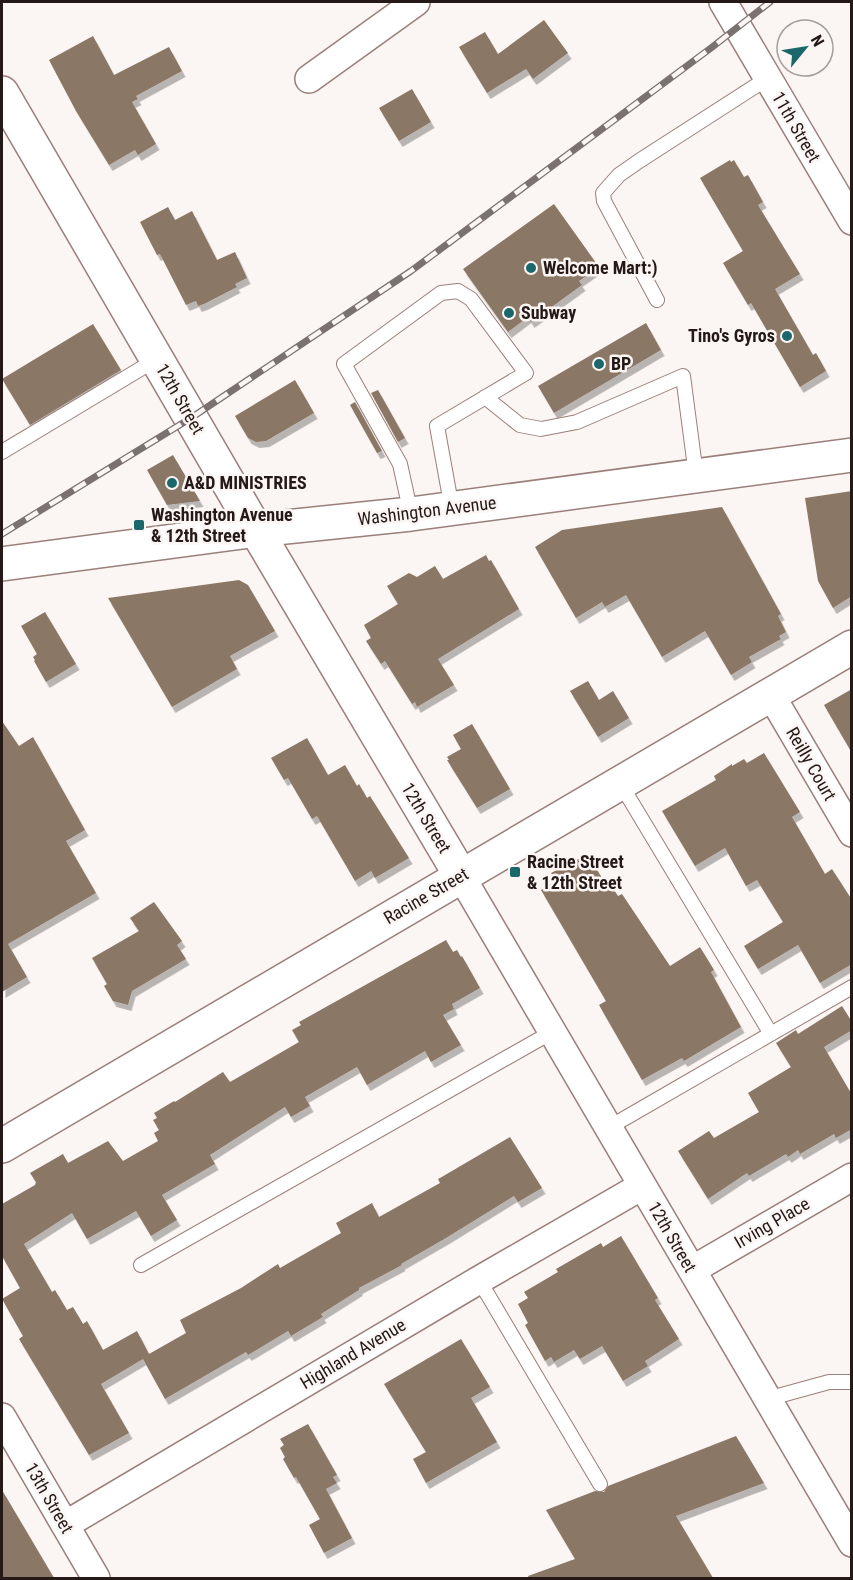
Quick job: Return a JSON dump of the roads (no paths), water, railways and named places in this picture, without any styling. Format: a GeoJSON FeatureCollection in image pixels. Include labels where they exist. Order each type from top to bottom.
{"type":"FeatureCollection","features":[{"type":"Feature","properties":{"kind":"main road","name":"12th Street"},"geometry":{"type":"LineString","coordinates":[[2,93],[256,530],[461,876]]}},
{"type":"Feature","properties":{"kind":"main road","name":"Washington Avenue"},"geometry":{"type":"LineString","coordinates":[[2,564],[256,530],[411,514],[852,455]]}},
{"type":"Feature","properties":{"kind":"main road","name":"Racine Street"},"geometry":{"type":"LineString","coordinates":[[2,1146],[852,647]]}},
{"type":"Feature","properties":{"kind":"street"},"geometry":{"type":"LineString","coordinates":[[309,79],[416,2]]}},
{"type":"Feature","properties":{"kind":"street","name":"11th Street"},"geometry":{"type":"LineString","coordinates":[[723,2],[849,211]]}},
{"type":"Feature","properties":{"kind":"street","name":"Reilly Court"},"geometry":{"type":"LineString","coordinates":[[771,695],[852,833]]}},
{"type":"Feature","properties":{"kind":"street","name":"12th Street"},"geometry":{"type":"LineString","coordinates":[[461,876],[767,1399],[848,1526]]}},
{"type":"Feature","properties":{"kind":"street","name":"Irving Place"},"geometry":{"type":"LineString","coordinates":[[692,1270],[852,1176]]}},
{"type":"Feature","properties":{"kind":"street","name":"Highland Avenue"},"geometry":{"type":"LineString","coordinates":[[65,1525],[478,1280],[642,1186]]}},
{"type":"Feature","properties":{"kind":"street","name":"13th Street"},"geometry":{"type":"LineString","coordinates":[[2,1417],[96,1578]]}},
{"type":"Feature","properties":{"kind":"lane"},"geometry":{"type":"LineString","coordinates":[[657,300],[604,201],[603,193],[626,170],[768,78]]}},
{"type":"Feature","properties":{"kind":"lane"},"geometry":{"type":"LineString","coordinates":[[411,514],[400,464],[344,364],[441,293],[458,291],[471,299],[525,374],[437,426],[452,508]]}},
{"type":"Feature","properties":{"kind":"lane"},"geometry":{"type":"LineString","coordinates":[[2,452],[156,359]]}},
{"type":"Feature","properties":{"kind":"lane"},"geometry":{"type":"LineString","coordinates":[[486,397],[520,425],[541,429],[577,422],[683,376],[696,475]]}},
{"type":"Feature","properties":{"kind":"lane"},"geometry":{"type":"LineString","coordinates":[[620,783],[771,1034]]}},
{"type":"Feature","properties":{"kind":"lane"},"geometry":{"type":"LineString","coordinates":[[608,1128],[852,987]]}},
{"type":"Feature","properties":{"kind":"lane"},"geometry":{"type":"LineString","coordinates":[[141,1265],[552,1032]]}},
{"type":"Feature","properties":{"kind":"lane"},"geometry":{"type":"LineString","coordinates":[[478,1280],[600,1484]]}},
{"type":"Feature","properties":{"kind":"lane"},"geometry":{"type":"LineString","coordinates":[[767,1399],[829,1382],[852,1382]]}},
{"type":"Feature","properties":{"kind":"railway"},"geometry":{"type":"LineString","coordinates":[[2,534],[191,418],[411,271],[770,2]]}},
{"type":"Feature","properties":{"kind":"place","name":"Welcome Mart:)"},"geometry":{"type":"Point","coordinates":[531,268]}},
{"type":"Feature","properties":{"kind":"place","name":"Subway"},"geometry":{"type":"Point","coordinates":[509,313]}},
{"type":"Feature","properties":{"kind":"place","name":"Tino's Gyros"},"geometry":{"type":"Point","coordinates":[787,336]}},
{"type":"Feature","properties":{"kind":"place","name":"BP"},"geometry":{"type":"Point","coordinates":[599,364]}},
{"type":"Feature","properties":{"kind":"place","name":"A&D MINISTRIES"},"geometry":{"type":"Point","coordinates":[172,483]}},
{"type":"Feature","properties":{"kind":"place","name":"Washington Avenue & 12th Street"},"geometry":{"type":"Point","coordinates":[139,525]}},
{"type":"Feature","properties":{"kind":"place","name":"Racine Street & 12th Street"},"geometry":{"type":"Point","coordinates":[515,872]}}]}
